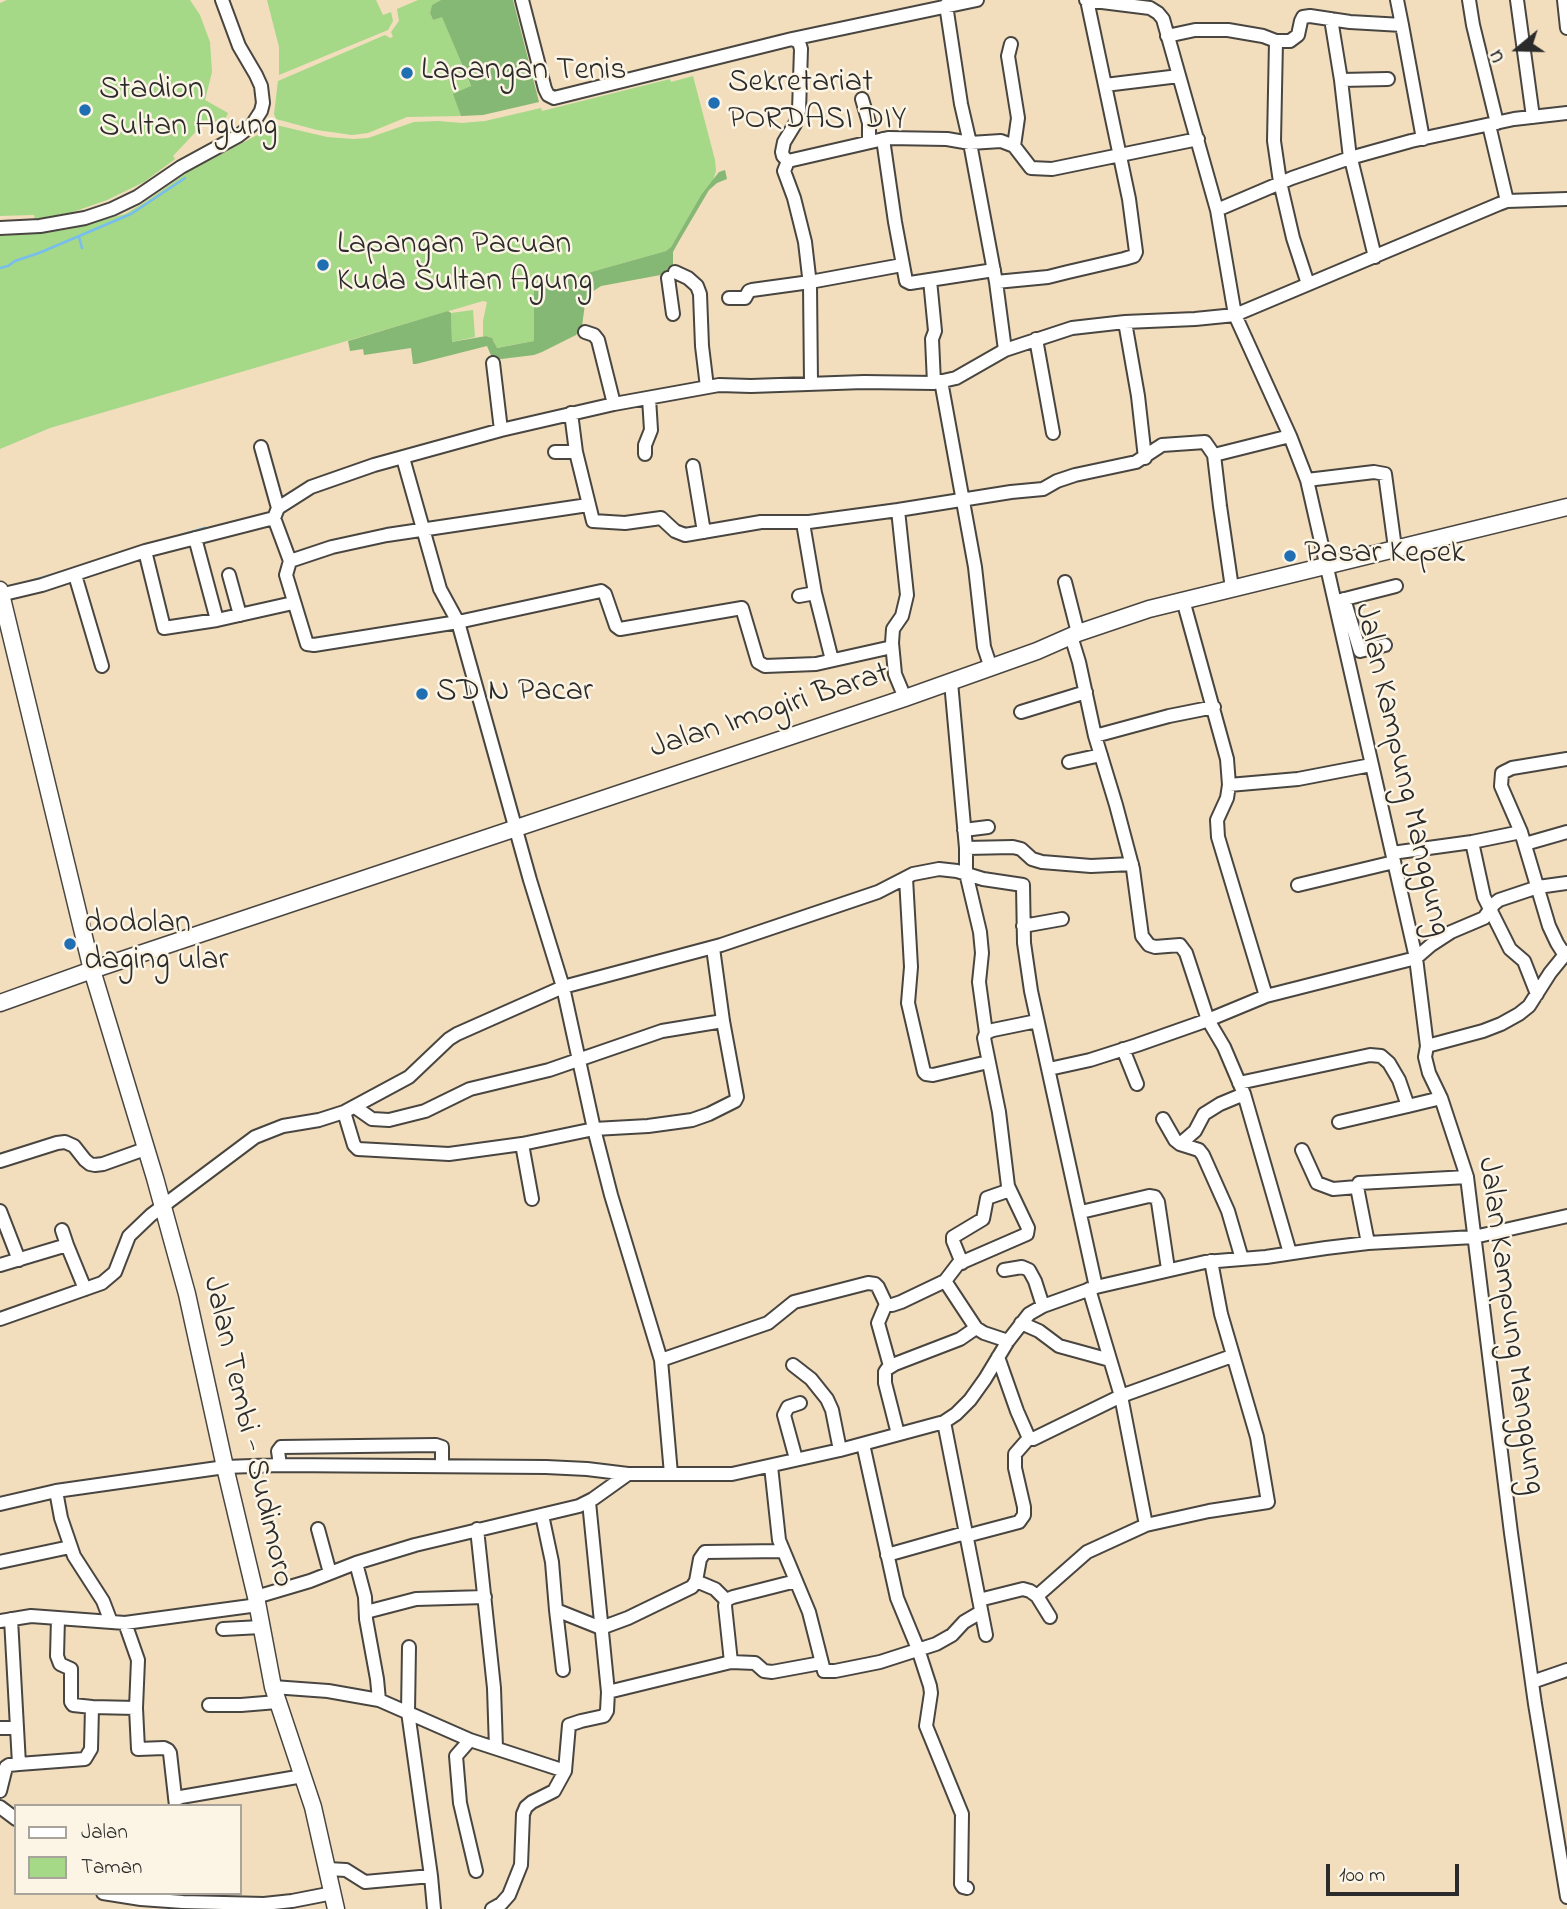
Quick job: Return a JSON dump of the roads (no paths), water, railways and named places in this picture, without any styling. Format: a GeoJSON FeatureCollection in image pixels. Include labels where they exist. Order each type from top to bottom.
{"type":"FeatureCollection","features":[{"type":"Feature","properties":{"kind":"main road","name":"Jalan Imogiri Barat"},"geometry":{"type":"LineString","coordinates":[[0,1003],[514,822],[951,682],[988,658],[1075,635],[1183,600],[1567,507]]}},
{"type":"Feature","properties":{"kind":"main road","name":"Jalan Tembi - Sudimoro"},"geometry":{"type":"LineString","coordinates":[[1,593],[92,970],[187,1294],[257,1601],[275,1695],[303,1776],[335,1901]]}},
{"type":"Feature","properties":{"kind":"street"},"geometry":{"type":"LineString","coordinates":[[0,228],[40,226],[85,218],[112,209],[137,197],[252,125],[263,103],[261,86],[239,46],[222,0]]}},
{"type":"Feature","properties":{"kind":"street"},"geometry":{"type":"LineString","coordinates":[[522,0],[545,89],[548,95],[554,98],[792,39],[976,0]]}},
{"type":"Feature","properties":{"kind":"street"},"geometry":{"type":"LineString","coordinates":[[883,139],[902,265],[908,283],[995,276],[1048,277],[1134,256],[1136,247],[1120,154],[1087,0]]}},
{"type":"Feature","properties":{"kind":"street","name":"Jalan Kampung Manggung"},"geometry":{"type":"LineString","coordinates":[[1087,0],[1150,8],[1163,19],[1217,210],[1236,315],[1307,480],[1326,565],[1338,600],[1346,656],[1416,958],[1427,1046],[1425,1057],[1467,1177],[1511,1533],[1567,1897]]}},
{"type":"Feature","properties":{"kind":"street"},"geometry":{"type":"LineString","coordinates":[[1398,0],[1423,139]]}},
{"type":"Feature","properties":{"kind":"street"},"geometry":{"type":"LineString","coordinates":[[1469,0],[1507,201]]}},
{"type":"Feature","properties":{"kind":"street"},"geometry":{"type":"LineString","coordinates":[[1517,0],[1533,117]]}},
{"type":"Feature","properties":{"kind":"street"},"geometry":{"type":"LineString","coordinates":[[1564,0],[1567,28]]}},
{"type":"Feature","properties":{"kind":"street"},"geometry":{"type":"LineString","coordinates":[[946,5],[961,104],[995,276],[1005,350]]}},
{"type":"Feature","properties":{"kind":"street"},"geometry":{"type":"LineString","coordinates":[[1167,36],[1195,30],[1227,30],[1276,41],[1294,39],[1303,17],[1310,16],[1402,24]]}},
{"type":"Feature","properties":{"kind":"street"},"geometry":{"type":"LineString","coordinates":[[1331,19],[1341,80],[1349,159],[1375,257]]}},
{"type":"Feature","properties":{"kind":"street"},"geometry":{"type":"LineString","coordinates":[[788,161],[783,156],[783,148],[797,118],[800,87],[800,46],[797,40],[792,39]]}},
{"type":"Feature","properties":{"kind":"street"},"geometry":{"type":"LineString","coordinates":[[1276,41],[1274,141],[1293,238],[1308,284]]}},
{"type":"Feature","properties":{"kind":"street"},"geometry":{"type":"LineString","coordinates":[[1011,44],[1008,56],[1018,118],[1014,146]]}},
{"type":"Feature","properties":{"kind":"street"},"geometry":{"type":"LineString","coordinates":[[1105,85],[1179,76]]}},
{"type":"Feature","properties":{"kind":"street"},"geometry":{"type":"LineString","coordinates":[[1341,80],[1388,79]]}},
{"type":"Feature","properties":{"kind":"street"},"geometry":{"type":"LineString","coordinates":[[862,99],[869,123],[869,142]]}},
{"type":"Feature","properties":{"kind":"street"},"geometry":{"type":"LineString","coordinates":[[1217,210],[1280,182],[1349,159],[1493,124],[1567,113]]}},
{"type":"Feature","properties":{"kind":"street"},"geometry":{"type":"LineString","coordinates":[[788,161],[883,139],[947,139],[970,143],[1001,141],[1014,146],[1031,168],[1039,170],[1198,139]]}},
{"type":"Feature","properties":{"kind":"street"},"geometry":{"type":"LineString","coordinates":[[788,161],[784,171],[805,242],[810,282],[811,383]]}},
{"type":"Feature","properties":{"kind":"street"},"geometry":{"type":"LineString","coordinates":[[1,593],[75,575],[119,558],[276,513],[311,487],[374,465],[500,430],[614,404],[719,385],[938,382],[956,378],[1005,350],[1072,328],[1236,315],[1507,201],[1567,200]]}},
{"type":"Feature","properties":{"kind":"street"},"geometry":{"type":"LineString","coordinates":[[729,298],[745,298],[748,291],[752,290],[902,265]]}},
{"type":"Feature","properties":{"kind":"street"},"geometry":{"type":"LineString","coordinates":[[673,314],[671,275],[688,278],[697,286],[700,294],[707,387]]}},
{"type":"Feature","properties":{"kind":"street"},"geometry":{"type":"LineString","coordinates":[[930,280],[935,331],[932,339],[938,382],[975,567],[988,658]]}},
{"type":"Feature","properties":{"kind":"street"},"geometry":{"type":"LineString","coordinates":[[1125,322],[1145,458]]}},
{"type":"Feature","properties":{"kind":"street"},"geometry":{"type":"LineString","coordinates":[[585,332],[594,335],[598,340],[614,404]]}},
{"type":"Feature","properties":{"kind":"street"},"geometry":{"type":"LineString","coordinates":[[1036,339],[1053,433]]}},
{"type":"Feature","properties":{"kind":"street"},"geometry":{"type":"LineString","coordinates":[[493,363],[500,430]]}},
{"type":"Feature","properties":{"kind":"street"},"geometry":{"type":"LineString","coordinates":[[645,454],[645,445],[651,430],[649,398]]}},
{"type":"Feature","properties":{"kind":"street"},"geometry":{"type":"LineString","coordinates":[[571,414],[576,452],[593,522],[625,523],[661,518],[680,534],[761,522],[803,523],[1043,489],[1069,477],[1136,462],[1162,445],[1205,442],[1214,455],[1232,588]]}},
{"type":"Feature","properties":{"kind":"street"},"geometry":{"type":"LineString","coordinates":[[1214,455],[1290,436]]}},
{"type":"Feature","properties":{"kind":"street"},"geometry":{"type":"LineString","coordinates":[[261,447],[290,561],[286,575],[307,644],[458,622],[600,591],[604,594],[616,626],[620,629],[742,608],[758,662],[762,665],[804,666],[892,648]]}},
{"type":"Feature","properties":{"kind":"street"},"geometry":{"type":"LineString","coordinates":[[555,453],[576,452]]}},
{"type":"Feature","properties":{"kind":"street"},"geometry":{"type":"LineString","coordinates":[[403,458],[440,589],[458,622],[562,987],[611,1195],[661,1360],[671,1474]]}},
{"type":"Feature","properties":{"kind":"street"},"geometry":{"type":"LineString","coordinates":[[693,466],[704,531]]}},
{"type":"Feature","properties":{"kind":"street"},"geometry":{"type":"LineString","coordinates":[[1307,480],[1374,472],[1385,474],[1395,548]]}},
{"type":"Feature","properties":{"kind":"street"},"geometry":{"type":"LineString","coordinates":[[290,561],[354,542],[588,505]]}},
{"type":"Feature","properties":{"kind":"street"},"geometry":{"type":"LineString","coordinates":[[898,510],[908,585],[902,616],[893,629],[892,648],[895,674],[904,695]]}},
{"type":"Feature","properties":{"kind":"street"},"geometry":{"type":"LineString","coordinates":[[803,523],[815,593],[832,660]]}},
{"type":"Feature","properties":{"kind":"street"},"geometry":{"type":"LineString","coordinates":[[194,538],[216,620]]}},
{"type":"Feature","properties":{"kind":"street"},"geometry":{"type":"LineString","coordinates":[[145,551],[164,628],[293,603]]}},
{"type":"Feature","properties":{"kind":"street"},"geometry":{"type":"LineString","coordinates":[[75,575],[102,666]]}},
{"type":"Feature","properties":{"kind":"street"},"geometry":{"type":"LineString","coordinates":[[229,575],[240,615]]}},
{"type":"Feature","properties":{"kind":"street"},"geometry":{"type":"LineString","coordinates":[[1065,582],[1095,736],[1132,864],[1142,936],[1155,947],[1176,944],[1183,946],[1189,958],[1208,1020],[1224,1047],[1241,1088],[1290,1253]]}},
{"type":"Feature","properties":{"kind":"street"},"geometry":{"type":"LineString","coordinates":[[1360,651],[1338,600],[1396,586]]}},
{"type":"Feature","properties":{"kind":"street"},"geometry":{"type":"LineString","coordinates":[[799,596],[815,593]]}},
{"type":"Feature","properties":{"kind":"street"},"geometry":{"type":"LineString","coordinates":[[1183,600],[1227,759],[1229,785],[1227,798],[1217,820],[1218,837],[1266,996]]}},
{"type":"Feature","properties":{"kind":"street"},"geometry":{"type":"LineString","coordinates":[[1346,656],[1385,645]]}},
{"type":"Feature","properties":{"kind":"street"},"geometry":{"type":"LineString","coordinates":[[886,1304],[901,1302],[945,1281],[952,1270],[962,1263],[1028,1233],[1010,1190],[999,1112],[984,1042],[986,1033],[979,982],[982,953],[980,932],[966,873],[951,682]]}},
{"type":"Feature","properties":{"kind":"street"},"geometry":{"type":"LineString","coordinates":[[1021,712],[1086,692]]}},
{"type":"Feature","properties":{"kind":"street"},"geometry":{"type":"LineString","coordinates":[[1095,736],[1214,707]]}},
{"type":"Feature","properties":{"kind":"street"},"geometry":{"type":"LineString","coordinates":[[1069,762],[1101,755]]}},
{"type":"Feature","properties":{"kind":"street"},"geometry":{"type":"LineString","coordinates":[[1427,1046],[1483,1031],[1520,1014],[1530,1006],[1566,953],[1557,943],[1549,926],[1523,838],[1501,786],[1502,773],[1512,768],[1567,759]]}},
{"type":"Feature","properties":{"kind":"street"},"geometry":{"type":"LineString","coordinates":[[1229,785],[1298,779],[1371,765]]}},
{"type":"Feature","properties":{"kind":"street"},"geometry":{"type":"LineString","coordinates":[[964,830],[988,827]]}},
{"type":"Feature","properties":{"kind":"street"},"geometry":{"type":"LineString","coordinates":[[1298,885],[1393,857],[1472,842],[1567,832]]}},
{"type":"Feature","properties":{"kind":"street"},"geometry":{"type":"LineString","coordinates":[[1472,842],[1481,886],[1490,909],[1513,953],[1524,961],[1537,994]]}},
{"type":"Feature","properties":{"kind":"street"},"geometry":{"type":"LineString","coordinates":[[966,848],[1013,847],[1042,862],[1091,866],[1132,864]]}},
{"type":"Feature","properties":{"kind":"street"},"geometry":{"type":"LineString","coordinates":[[0,1319],[109,1279],[115,1272],[129,1236],[151,1215],[261,1133],[349,1110],[409,1077],[457,1034],[562,987],[713,948],[869,895],[906,878],[931,870],[947,869],[983,879],[1023,885],[1023,926],[1037,1021],[1081,1212],[1093,1288],[1121,1396],[1146,1525]]}},
{"type":"Feature","properties":{"kind":"street"},"geometry":{"type":"LineString","coordinates":[[906,878],[911,967],[908,1003],[924,1072],[933,1074],[988,1062]]}},
{"type":"Feature","properties":{"kind":"street"},"geometry":{"type":"LineString","coordinates":[[1049,1069],[1123,1049],[1208,1020],[1266,996],[1416,958],[1451,932],[1485,918],[1499,900],[1538,887],[1567,883]]}},
{"type":"Feature","properties":{"kind":"street"},"geometry":{"type":"LineString","coordinates":[[1023,926],[1062,919]]}},
{"type":"Feature","properties":{"kind":"street"},"geometry":{"type":"LineString","coordinates":[[349,1110],[354,1145],[360,1150],[449,1154],[522,1144],[594,1129],[649,1126],[705,1116],[736,1101],[737,1095],[713,948]]}},
{"type":"Feature","properties":{"kind":"street"},"geometry":{"type":"LineString","coordinates":[[349,1110],[372,1118],[389,1120],[425,1111],[470,1089],[549,1070],[663,1031],[723,1021]]}},
{"type":"Feature","properties":{"kind":"street"},"geometry":{"type":"LineString","coordinates":[[986,1033],[1037,1021]]}},
{"type":"Feature","properties":{"kind":"street"},"geometry":{"type":"LineString","coordinates":[[1123,1049],[1137,1084]]}},
{"type":"Feature","properties":{"kind":"street"},"geometry":{"type":"LineString","coordinates":[[1180,1144],[1195,1131],[1204,1114],[1241,1088],[1370,1055],[1381,1056],[1389,1063],[1399,1080],[1408,1106]]}},
{"type":"Feature","properties":{"kind":"street"},"geometry":{"type":"LineString","coordinates":[[1339,1122],[1441,1098]]}},
{"type":"Feature","properties":{"kind":"street"},"geometry":{"type":"LineString","coordinates":[[1163,1119],[1180,1144],[1195,1148],[1203,1154],[1228,1211],[1242,1259]]}},
{"type":"Feature","properties":{"kind":"street"},"geometry":{"type":"LineString","coordinates":[[0,1161],[65,1142],[74,1146],[90,1164],[95,1165],[145,1149]]}},
{"type":"Feature","properties":{"kind":"street"},"geometry":{"type":"LineString","coordinates":[[522,1144],[532,1199]]}},
{"type":"Feature","properties":{"kind":"street"},"geometry":{"type":"LineString","coordinates":[[1302,1150],[1317,1183],[1333,1189],[1357,1187],[1362,1182],[1467,1177]]}},
{"type":"Feature","properties":{"kind":"street"},"geometry":{"type":"LineString","coordinates":[[1357,1187],[1368,1243]]}},
{"type":"Feature","properties":{"kind":"street"},"geometry":{"type":"LineString","coordinates":[[962,1263],[953,1237],[984,1219],[987,1198],[1010,1190]]}},
{"type":"Feature","properties":{"kind":"street"},"geometry":{"type":"LineString","coordinates":[[1081,1212],[1149,1196],[1155,1197],[1168,1269]]}},
{"type":"Feature","properties":{"kind":"street"},"geometry":{"type":"LineString","coordinates":[[0,1211],[19,1260]]}},
{"type":"Feature","properties":{"kind":"street"},"geometry":{"type":"LineString","coordinates":[[0,1504],[56,1492],[225,1467],[280,1465],[571,1468],[628,1475],[723,1475],[840,1450],[944,1422],[970,1400],[1029,1314],[1093,1288],[1212,1261],[1368,1243],[1474,1237],[1567,1216]]}},
{"type":"Feature","properties":{"kind":"street"},"geometry":{"type":"LineString","coordinates":[[62,1230],[85,1289]]}},
{"type":"Feature","properties":{"kind":"street"},"geometry":{"type":"LineString","coordinates":[[0,1265],[67,1245]]}},
{"type":"Feature","properties":{"kind":"street"},"geometry":{"type":"LineString","coordinates":[[1037,1596],[1087,1552],[1146,1525],[1268,1502],[1254,1422],[1221,1314],[1212,1261]]}},
{"type":"Feature","properties":{"kind":"street"},"geometry":{"type":"LineString","coordinates":[[1004,1270],[1022,1267],[1029,1270],[1044,1306]]}},
{"type":"Feature","properties":{"kind":"street"},"geometry":{"type":"LineString","coordinates":[[945,1281],[976,1328],[984,1334],[1008,1341]]}},
{"type":"Feature","properties":{"kind":"street"},"geometry":{"type":"LineString","coordinates":[[661,1360],[768,1323],[794,1302],[868,1283],[875,1284],[886,1304]]}},
{"type":"Feature","properties":{"kind":"street"},"geometry":{"type":"LineString","coordinates":[[886,1304],[878,1323],[890,1366]]}},
{"type":"Feature","properties":{"kind":"street"},"geometry":{"type":"LineString","coordinates":[[1021,1323],[1039,1331],[1059,1346],[1110,1360]]}},
{"type":"Feature","properties":{"kind":"street"},"geometry":{"type":"LineString","coordinates":[[898,1434],[885,1383],[885,1372],[890,1366],[960,1339],[976,1328]]}},
{"type":"Feature","properties":{"kind":"street"},"geometry":{"type":"LineString","coordinates":[[1029,1438],[1038,1437],[1121,1396],[1232,1356]]}},
{"type":"Feature","properties":{"kind":"street"},"geometry":{"type":"LineString","coordinates":[[998,1357],[1029,1438]]}},
{"type":"Feature","properties":{"kind":"street"},"geometry":{"type":"LineString","coordinates":[[793,1365],[811,1379],[827,1399],[832,1410],[840,1450]]}},
{"type":"Feature","properties":{"kind":"street"},"geometry":{"type":"LineString","coordinates":[[796,1459],[785,1415],[788,1408],[800,1403]]}},
{"type":"Feature","properties":{"kind":"street"},"geometry":{"type":"LineString","coordinates":[[944,1422],[986,1635]]}},
{"type":"Feature","properties":{"kind":"street"},"geometry":{"type":"LineString","coordinates":[[887,1555],[1019,1522],[1024,1515],[1024,1507],[1015,1468],[1015,1454],[1029,1438]]}},
{"type":"Feature","properties":{"kind":"street"},"geometry":{"type":"LineString","coordinates":[[863,1444],[897,1598],[931,1689],[926,1726],[962,1814],[961,1884],[967,1888]]}},
{"type":"Feature","properties":{"kind":"street"},"geometry":{"type":"LineString","coordinates":[[280,1465],[279,1449],[283,1446],[436,1445],[442,1447],[442,1466]]}},
{"type":"Feature","properties":{"kind":"street"},"geometry":{"type":"LineString","coordinates":[[771,1465],[782,1551],[812,1621],[824,1671],[880,1662],[936,1644],[948,1639],[980,1606],[1023,1589],[1037,1596],[1050,1617]]}},
{"type":"Feature","properties":{"kind":"street"},"geometry":{"type":"LineString","coordinates":[[19,1764],[5,1620],[31,1616],[125,1623],[257,1601],[356,1563],[415,1545],[589,1502],[628,1475]]}},
{"type":"Feature","properties":{"kind":"street"},"geometry":{"type":"LineString","coordinates":[[56,1492],[70,1547],[76,1561],[103,1601],[111,1622]]}},
{"type":"Feature","properties":{"kind":"street"},"geometry":{"type":"LineString","coordinates":[[492,1909],[509,1895],[521,1865],[523,1814],[526,1807],[554,1791],[565,1771],[569,1725],[604,1716],[607,1711],[608,1692],[589,1502]]}},
{"type":"Feature","properties":{"kind":"street"},"geometry":{"type":"LineString","coordinates":[[542,1515],[552,1562],[563,1670]]}},
{"type":"Feature","properties":{"kind":"street"},"geometry":{"type":"LineString","coordinates":[[318,1529],[330,1573]]}},
{"type":"Feature","properties":{"kind":"street"},"geometry":{"type":"LineString","coordinates":[[477,1529],[494,1688],[496,1748]]}},
{"type":"Feature","properties":{"kind":"street"},"geometry":{"type":"LineString","coordinates":[[0,1562],[70,1547]]}},
{"type":"Feature","properties":{"kind":"street"},"geometry":{"type":"LineString","coordinates":[[556,1610],[601,1628],[692,1587],[696,1581],[699,1559],[705,1552],[782,1551]]}},
{"type":"Feature","properties":{"kind":"street"},"geometry":{"type":"LineString","coordinates":[[356,1563],[366,1597],[379,1700]]}},
{"type":"Feature","properties":{"kind":"street"},"geometry":{"type":"LineString","coordinates":[[696,1581],[710,1586],[726,1600]]}},
{"type":"Feature","properties":{"kind":"street"},"geometry":{"type":"LineString","coordinates":[[726,1600],[796,1581]]}},
{"type":"Feature","properties":{"kind":"street"},"geometry":{"type":"LineString","coordinates":[[366,1612],[416,1599],[485,1597]]}},
{"type":"Feature","properties":{"kind":"street"},"geometry":{"type":"LineString","coordinates":[[726,1600],[731,1662]]}},
{"type":"Feature","properties":{"kind":"street"},"geometry":{"type":"LineString","coordinates":[[58,1618],[57,1656],[60,1664],[72,1669],[73,1705],[136,1708]]}},
{"type":"Feature","properties":{"kind":"street"},"geometry":{"type":"LineString","coordinates":[[125,1623],[138,1660],[138,1749],[168,1750],[176,1802],[303,1776]]}},
{"type":"Feature","properties":{"kind":"street"},"geometry":{"type":"LineString","coordinates":[[223,1629],[261,1627]]}},
{"type":"Feature","properties":{"kind":"street"},"geometry":{"type":"LineString","coordinates":[[409,1647],[408,1712],[434,1909]]}},
{"type":"Feature","properties":{"kind":"street"},"geometry":{"type":"LineString","coordinates":[[608,1692],[731,1662],[755,1663],[764,1671],[772,1672],[821,1663]]}},
{"type":"Feature","properties":{"kind":"street"},"geometry":{"type":"LineString","coordinates":[[1532,1682],[1567,1670]]}},
{"type":"Feature","properties":{"kind":"street"},"geometry":{"type":"LineString","coordinates":[[209,1705],[241,1705],[275,1695],[328,1691],[379,1700],[470,1740],[565,1771]]}},
{"type":"Feature","properties":{"kind":"street"},"geometry":{"type":"LineString","coordinates":[[0,1791],[6,1767],[9,1765],[85,1759],[91,1749],[92,1707]]}},
{"type":"Feature","properties":{"kind":"street"},"geometry":{"type":"LineString","coordinates":[[0,1728],[16,1728]]}},
{"type":"Feature","properties":{"kind":"street"},"geometry":{"type":"LineString","coordinates":[[470,1740],[456,1756],[460,1803],[476,1871]]}},
{"type":"Feature","properties":{"kind":"street"},"geometry":{"type":"LineString","coordinates":[[328,1869],[346,1870],[358,1879],[369,1882],[431,1876]]}},
{"type":"Feature","properties":{"kind":"street"},"geometry":{"type":"LineString","coordinates":[[143,1895],[228,1898],[264,1904],[335,1901]]}},
{"type":"Feature","properties":{"kind":"waterway"},"geometry":{"type":"LineString","coordinates":[[0,268],[131,214],[185,178]]}},
{"type":"Feature","properties":{"kind":"waterway"},"geometry":{"type":"LineString","coordinates":[[79,237],[82,248]]}},
{"type":"Feature","properties":{"kind":"waterway"},"geometry":{"type":"LineString","coordinates":[[181,535],[205,528]]}},
{"type":"Feature","properties":{"kind":"waterway"},"geometry":{"type":"LineString","coordinates":[[31,581],[68,570]]}},
{"type":"Feature","properties":{"kind":"place","name":"Lapangan Tenis"},"geometry":{"type":"Point","coordinates":[407,73]}},
{"type":"Feature","properties":{"kind":"place","name":"Sekretariat PORDASI DIY"},"geometry":{"type":"Point","coordinates":[714,103]}},
{"type":"Feature","properties":{"kind":"place","name":"Stadion Sultan Agung"},"geometry":{"type":"Point","coordinates":[85,110]}},
{"type":"Feature","properties":{"kind":"place","name":"Lapangan Pacuan Kuda Sultan Agung"},"geometry":{"type":"Point","coordinates":[323,265]}},
{"type":"Feature","properties":{"kind":"place","name":"Pasar Kepek"},"geometry":{"type":"Point","coordinates":[1290,556]}},
{"type":"Feature","properties":{"kind":"place","name":"SD N Pacar"},"geometry":{"type":"Point","coordinates":[422,694]}},
{"type":"Feature","properties":{"kind":"place","name":"dodolan daging ular"},"geometry":{"type":"Point","coordinates":[70,944]}}]}
